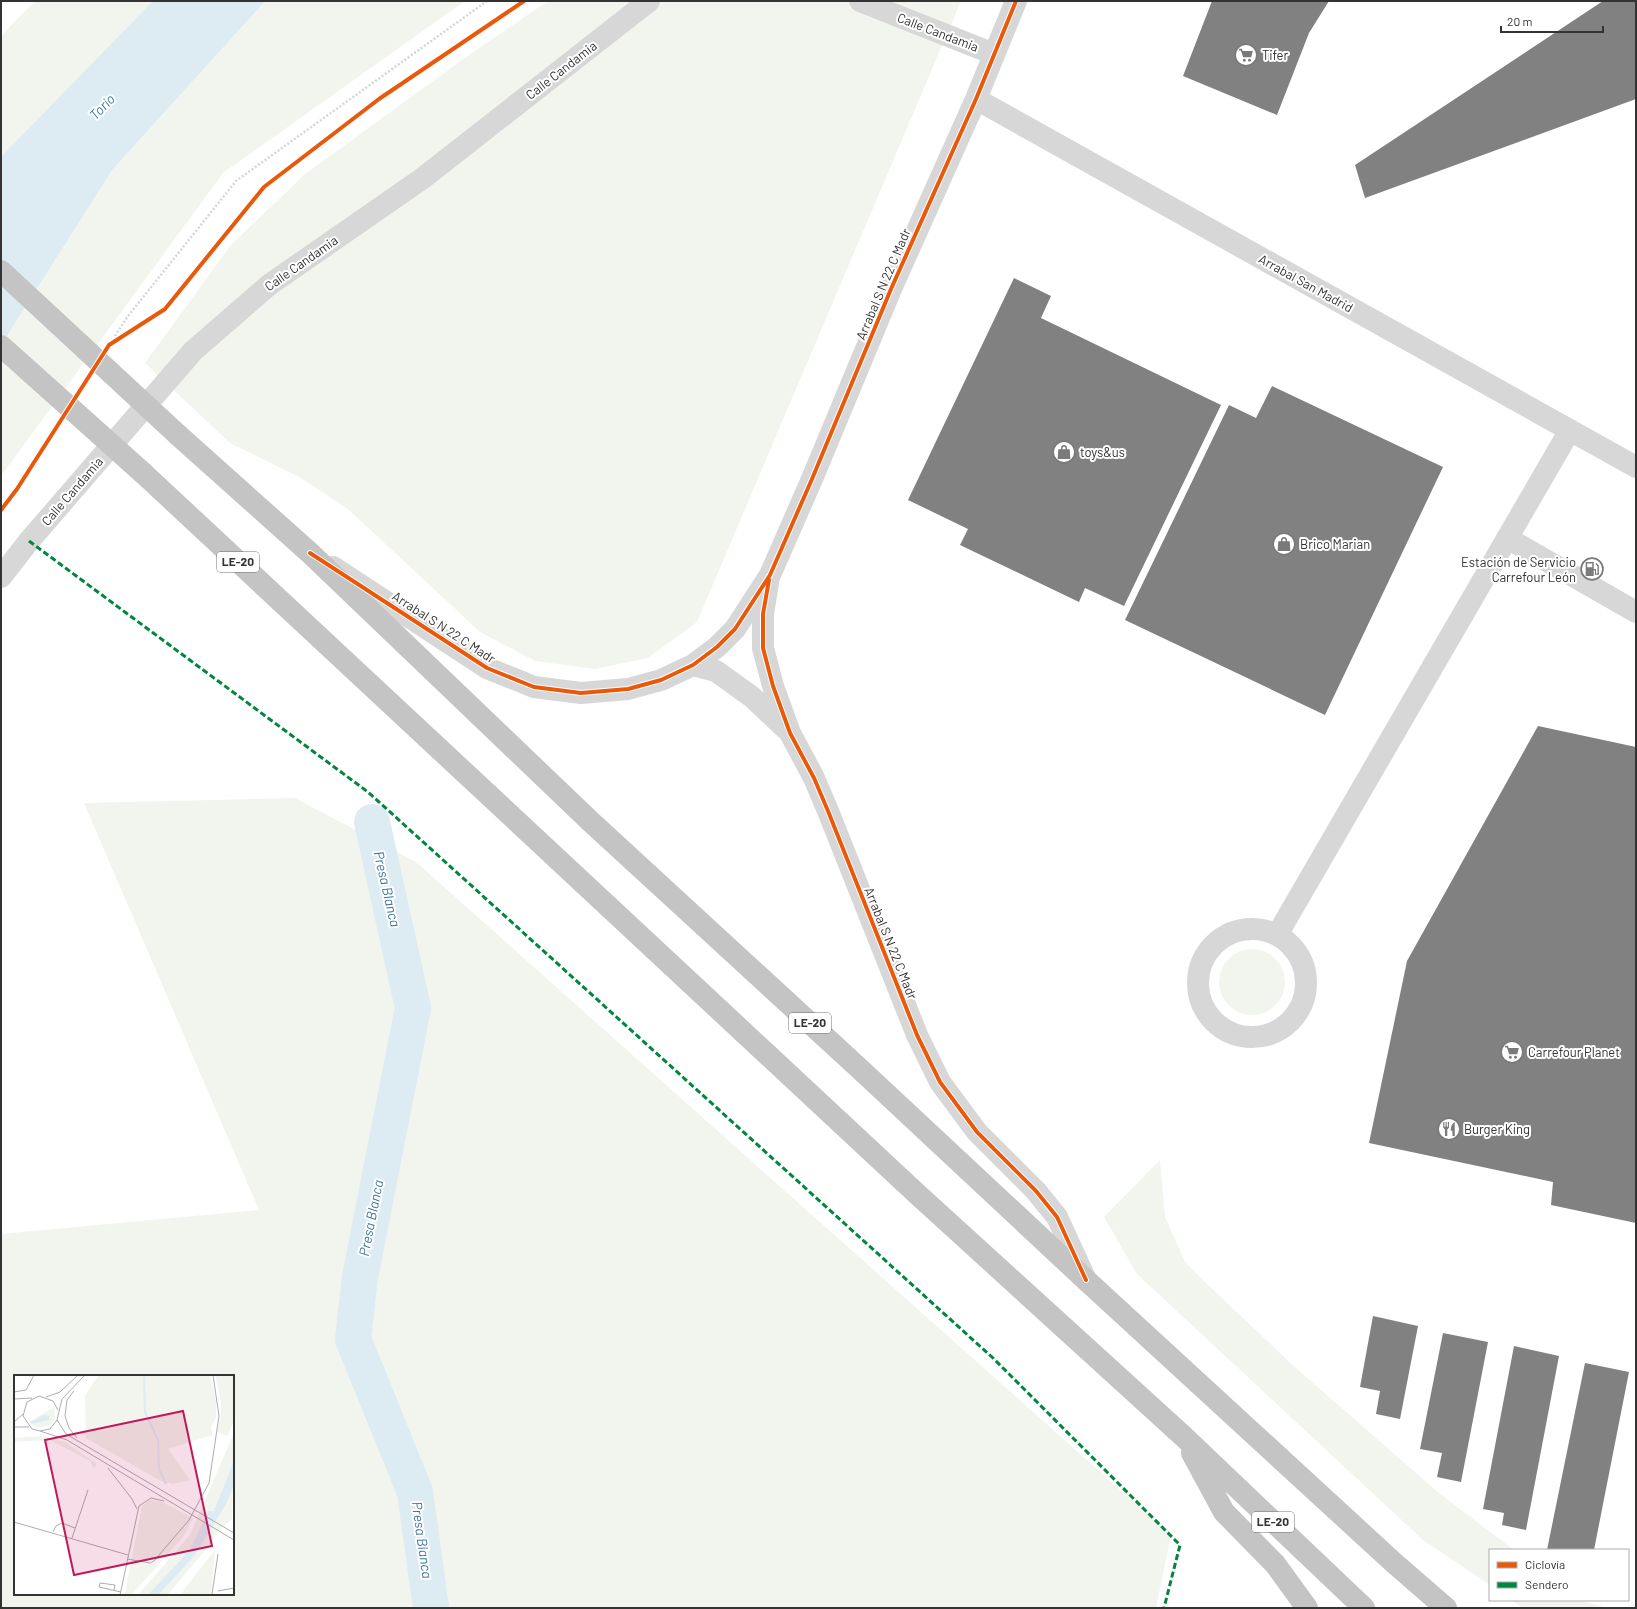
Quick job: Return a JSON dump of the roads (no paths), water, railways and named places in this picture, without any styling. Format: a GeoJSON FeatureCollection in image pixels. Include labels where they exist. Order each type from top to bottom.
{"type":"FeatureCollection","features":[{"type":"Feature","properties":{"kind":"highway","name":"LE-20"},"geometry":{"type":"LineString","coordinates":[[1,271],[178,435],[310,552],[590,821],[861,1070],[1086,1280],[1393,1562],[1446,1608]]}},
{"type":"Feature","properties":{"kind":"highway","name":"LE-20"},"geometry":{"type":"LineString","coordinates":[[1,346],[143,473],[916,1193],[1182,1436],[1364,1608]]}},
{"type":"Feature","properties":{"kind":"highway"},"geometry":{"type":"LineString","coordinates":[[1182,1436],[1224,1512],[1275,1564],[1307,1608]]}},
{"type":"Feature","properties":{"kind":"street","name":"Calle Candamia"},"geometry":{"type":"LineString","coordinates":[[1,577],[29,541],[193,351],[269,285],[423,178],[649,1]]}},
{"type":"Feature","properties":{"kind":"street","name":"Calle Candamia"},"geometry":{"type":"LineString","coordinates":[[860,1],[994,54]]}},
{"type":"Feature","properties":{"kind":"street","name":"Arrabal S N 22 C Madr"},"geometry":{"type":"LineString","coordinates":[[310,552],[487,668],[534,688],[580,693],[628,689],[661,680],[693,665],[717,647],[735,629],[770,574],[812,479],[891,290],[976,99],[1016,1]]}},
{"type":"Feature","properties":{"kind":"street","name":"Arrabal San Madrid"},"geometry":{"type":"LineString","coordinates":[[976,99],[1636,467]]}},
{"type":"Feature","properties":{"kind":"street"},"geometry":{"type":"LineString","coordinates":[[1277,935],[1570,430]]}},
{"type":"Feature","properties":{"kind":"street"},"geometry":{"type":"LineString","coordinates":[[1507,538],[1636,612]]}},
{"type":"Feature","properties":{"kind":"street","name":"Arrabal S N 22 C Madr"},"geometry":{"type":"LineString","coordinates":[[770,574],[763,614],[763,648],[773,686],[790,733],[814,778],[917,1035],[940,1082],[977,1132],[1036,1191],[1057,1217],[1086,1280]]}},
{"type":"Feature","properties":{"kind":"street","name":"Arrabal S N 22 C Madr"},"geometry":{"type":"LineString","coordinates":[[693,665],[716,671],[752,696],[790,733]]}},
{"type":"Feature","properties":{"kind":"street"},"geometry":{"type":"LineString","coordinates":[[1241,929],[1260,929],[1277,935],[1291,946],[1301,960],[1306,976],[1305,994],[1298,1010],[1287,1023],[1273,1032],[1250,1036],[1238,1035],[1223,1028],[1209,1016],[1200,1000],[1197,982],[1201,964],[1210,948],[1224,936],[1241,929]]}},
{"type":"Feature","properties":{"kind":"water","name":"Torío"},"geometry":{"type":"Polygon","coordinates":[[[153,1],[265,1],[112,170],[1,345],[1,157],[153,1]]]}},
{"type":"Feature","properties":{"kind":"waterway","name":"Presa Blanca"},"geometry":{"type":"LineString","coordinates":[[372,822],[413,1008],[360,1277],[353,1339],[415,1492],[431,1608]]}},
{"type":"Feature","properties":{"kind":"place","name":"Tifer"},"geometry":{"type":"Point","coordinates":[1246,55]}},
{"type":"Feature","properties":{"kind":"place","name":"toys&us"},"geometry":{"type":"Point","coordinates":[1064,452]}},
{"type":"Feature","properties":{"kind":"place","name":"Brico Marian"},"geometry":{"type":"Point","coordinates":[1284,544]}},
{"type":"Feature","properties":{"kind":"place","name":"Estación de Servicio Carrefour León"},"geometry":{"type":"Point","coordinates":[1592,569]}},
{"type":"Feature","properties":{"kind":"place","name":"Carrefour Planet"},"geometry":{"type":"Point","coordinates":[1512,1052]}},
{"type":"Feature","properties":{"kind":"place","name":"Burger King"},"geometry":{"type":"Point","coordinates":[1449,1129]}}]}
